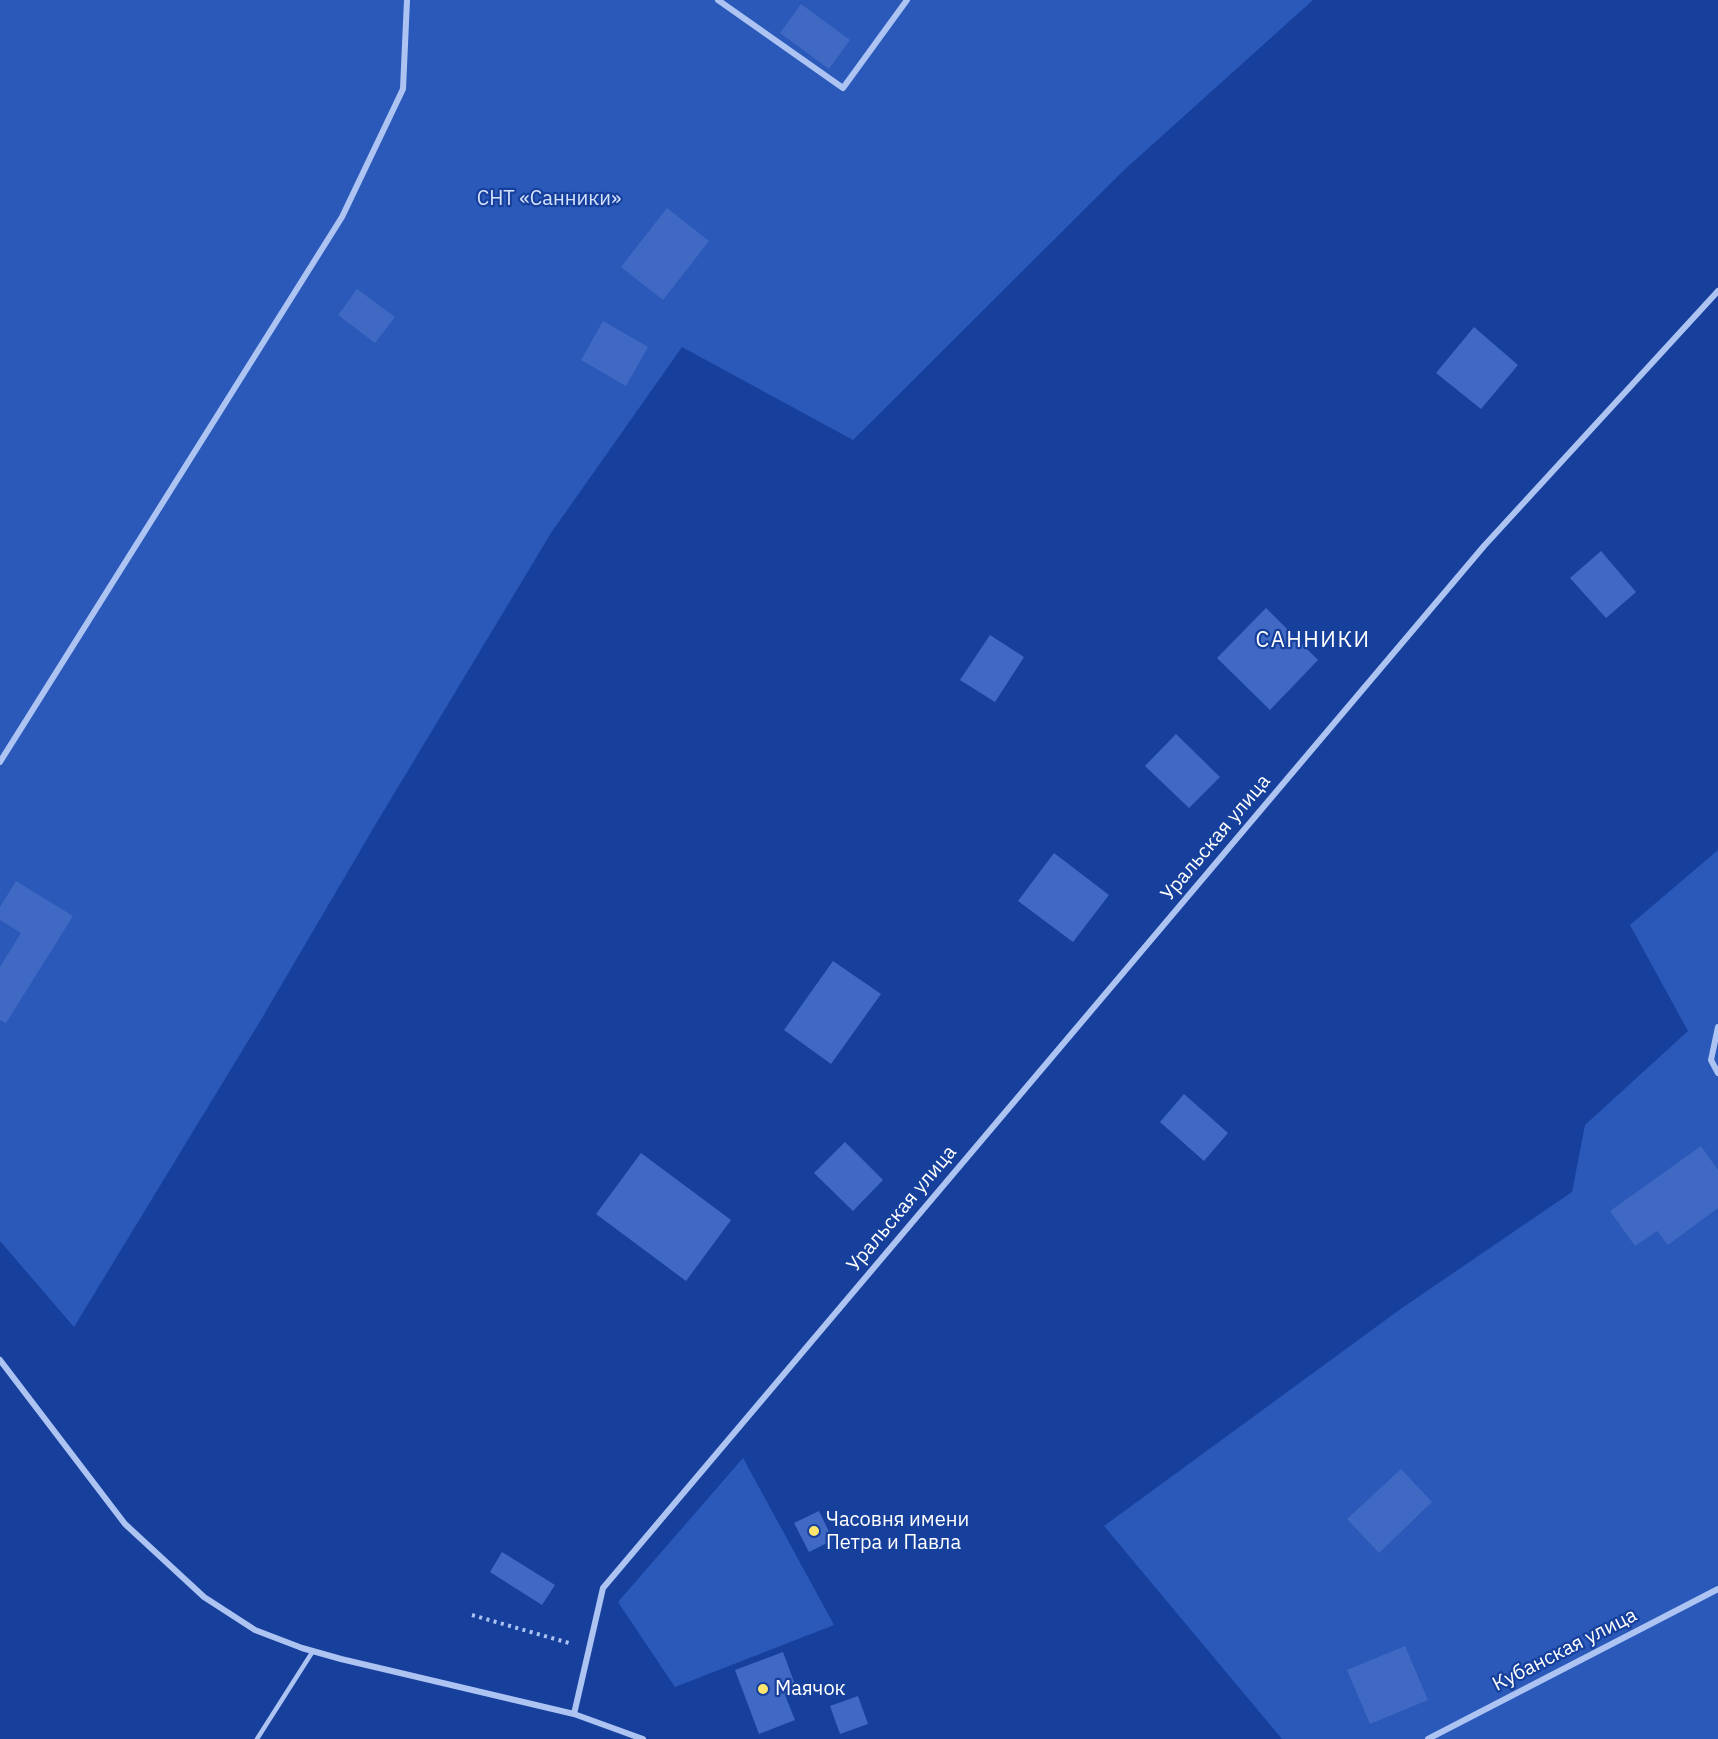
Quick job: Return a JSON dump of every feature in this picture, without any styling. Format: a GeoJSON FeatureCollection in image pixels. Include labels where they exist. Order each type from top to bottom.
{"type":"FeatureCollection","features":[{"type":"Feature","properties":{"kind":"street"},"geometry":{"type":"LineString","coordinates":[[0,762],[342,217],[403,89],[407,0]]}},
{"type":"Feature","properties":{"kind":"street"},"geometry":{"type":"LineString","coordinates":[[718,0],[843,88],[907,0]]}},
{"type":"Feature","properties":{"kind":"street","name":"Уральская улица"},"geometry":{"type":"LineString","coordinates":[[574,1714],[603,1588],[1484,546],[1718,291]]}},
{"type":"Feature","properties":{"kind":"street"},"geometry":{"type":"LineString","coordinates":[[1718,1027],[1711,1060],[1718,1073]]}},
{"type":"Feature","properties":{"kind":"street"},"geometry":{"type":"LineString","coordinates":[[0,1360],[125,1524],[204,1597],[255,1630],[312,1651],[574,1714],[643,1739]]}},
{"type":"Feature","properties":{"kind":"street","name":"Кубанская улица"},"geometry":{"type":"LineString","coordinates":[[1428,1739],[1718,1589]]}},
{"type":"Feature","properties":{"kind":"lane"},"geometry":{"type":"LineString","coordinates":[[257,1739],[312,1651]]}},
{"type":"Feature","properties":{"kind":"path"},"geometry":{"type":"LineString","coordinates":[[472,1615],[589,1648]]}},
{"type":"Feature","properties":{"kind":"green space","name":"СНТ «Санники»"},"geometry":{"type":"Polygon","coordinates":[[[0,0],[1313,0],[1123,171],[853,440],[682,347],[551,533],[259,1023],[74,1327],[0,1241],[0,0]]]}},
{"type":"Feature","properties":{"kind":"green space"},"geometry":{"type":"Polygon","coordinates":[[[1718,850],[1718,1739],[1282,1739],[1104,1526],[1402,1308],[1572,1192],[1585,1125],[1688,1031],[1630,925],[1718,850]]]}},
{"type":"Feature","properties":{"kind":"green space"},"geometry":{"type":"Polygon","coordinates":[[[743,1458],[834,1625],[675,1687],[618,1602],[743,1458]]]}},
{"type":"Feature","properties":{"kind":"building"},"geometry":{"type":"Polygon","coordinates":[[[801,4],[850,40],[829,69],[780,33],[801,4]]]}},
{"type":"Feature","properties":{"kind":"building"},"geometry":{"type":"Polygon","coordinates":[[[667,208],[709,241],[663,300],[621,267],[667,208]]]}},
{"type":"Feature","properties":{"kind":"building"},"geometry":{"type":"Polygon","coordinates":[[[357,289],[395,317],[375,343],[338,315],[357,289]]]}},
{"type":"Feature","properties":{"kind":"building"},"geometry":{"type":"Polygon","coordinates":[[[603,321],[648,347],[626,386],[581,360],[603,321]]]}},
{"type":"Feature","properties":{"kind":"building"},"geometry":{"type":"Polygon","coordinates":[[[1474,327],[1518,365],[1481,409],[1436,373],[1474,327]]]}},
{"type":"Feature","properties":{"kind":"building"},"geometry":{"type":"Polygon","coordinates":[[[1601,551],[1636,592],[1606,618],[1570,578],[1601,551]]]}},
{"type":"Feature","properties":{"kind":"building"},"geometry":{"type":"Polygon","coordinates":[[[1266,608],[1318,660],[1270,710],[1217,658],[1266,608]]]}},
{"type":"Feature","properties":{"kind":"building"},"geometry":{"type":"Polygon","coordinates":[[[990,635],[1024,657],[995,702],[960,680],[990,635]]]}},
{"type":"Feature","properties":{"kind":"building"},"geometry":{"type":"Polygon","coordinates":[[[1176,734],[1220,777],[1189,808],[1145,766],[1176,734]]]}},
{"type":"Feature","properties":{"kind":"building"},"geometry":{"type":"Polygon","coordinates":[[[1054,853],[1109,895],[1073,942],[1018,901],[1054,853]]]}},
{"type":"Feature","properties":{"kind":"building"},"geometry":{"type":"Polygon","coordinates":[[[16,881],[73,916],[6,1023],[0,1020],[0,967],[21,933],[0,920],[0,907],[16,881]]]}},
{"type":"Feature","properties":{"kind":"building"},"geometry":{"type":"Polygon","coordinates":[[[833,961],[881,994],[831,1064],[784,1030],[833,961]]]}},
{"type":"Feature","properties":{"kind":"building"},"geometry":{"type":"Polygon","coordinates":[[[1184,1094],[1228,1133],[1204,1161],[1160,1122],[1184,1094]]]}},
{"type":"Feature","properties":{"kind":"building"},"geometry":{"type":"Polygon","coordinates":[[[845,1142],[883,1180],[853,1211],[814,1173],[845,1142]]]}},
{"type":"Feature","properties":{"kind":"building"},"geometry":{"type":"Polygon","coordinates":[[[1701,1146],[1718,1170],[1718,1208],[1668,1245],[1657,1231],[1635,1246],[1610,1211],[1701,1146]]]}},
{"type":"Feature","properties":{"kind":"building"},"geometry":{"type":"Polygon","coordinates":[[[641,1153],[731,1220],[686,1281],[596,1214],[641,1153]]]}},
{"type":"Feature","properties":{"kind":"building"},"geometry":{"type":"Polygon","coordinates":[[[1401,1469],[1432,1502],[1379,1553],[1347,1519],[1401,1469]]]}},
{"type":"Feature","properties":{"kind":"building","name":"Часовня имени Петра и Павла"},"geometry":{"type":"Polygon","coordinates":[[[819,1511],[833,1540],[809,1552],[794,1523],[819,1511]]]}},
{"type":"Feature","properties":{"kind":"building"},"geometry":{"type":"Polygon","coordinates":[[[502,1552],[555,1585],[542,1605],[490,1572],[502,1552]]]}},
{"type":"Feature","properties":{"kind":"building"},"geometry":{"type":"Polygon","coordinates":[[[1405,1646],[1428,1700],[1370,1724],[1347,1670],[1405,1646]]]}},
{"type":"Feature","properties":{"kind":"building"},"geometry":{"type":"Polygon","coordinates":[[[783,1652],[797,1690],[785,1695],[795,1720],[759,1734],[735,1670],[783,1652]]]}},
{"type":"Feature","properties":{"kind":"building"},"geometry":{"type":"Polygon","coordinates":[[[858,1696],[868,1724],[840,1734],[830,1706],[858,1696]]]}},
{"type":"Feature","properties":{"kind":"place","name":"Часовня имени Петра и Павла"},"geometry":{"type":"Point","coordinates":[814,1531]}},
{"type":"Feature","properties":{"kind":"place","name":"Маячок"},"geometry":{"type":"Point","coordinates":[763,1689]}},
{"type":"Feature","properties":{"kind":"district","name":"САННИКИ"},"geometry":{"type":"Point","coordinates":[1313,641]}}]}
